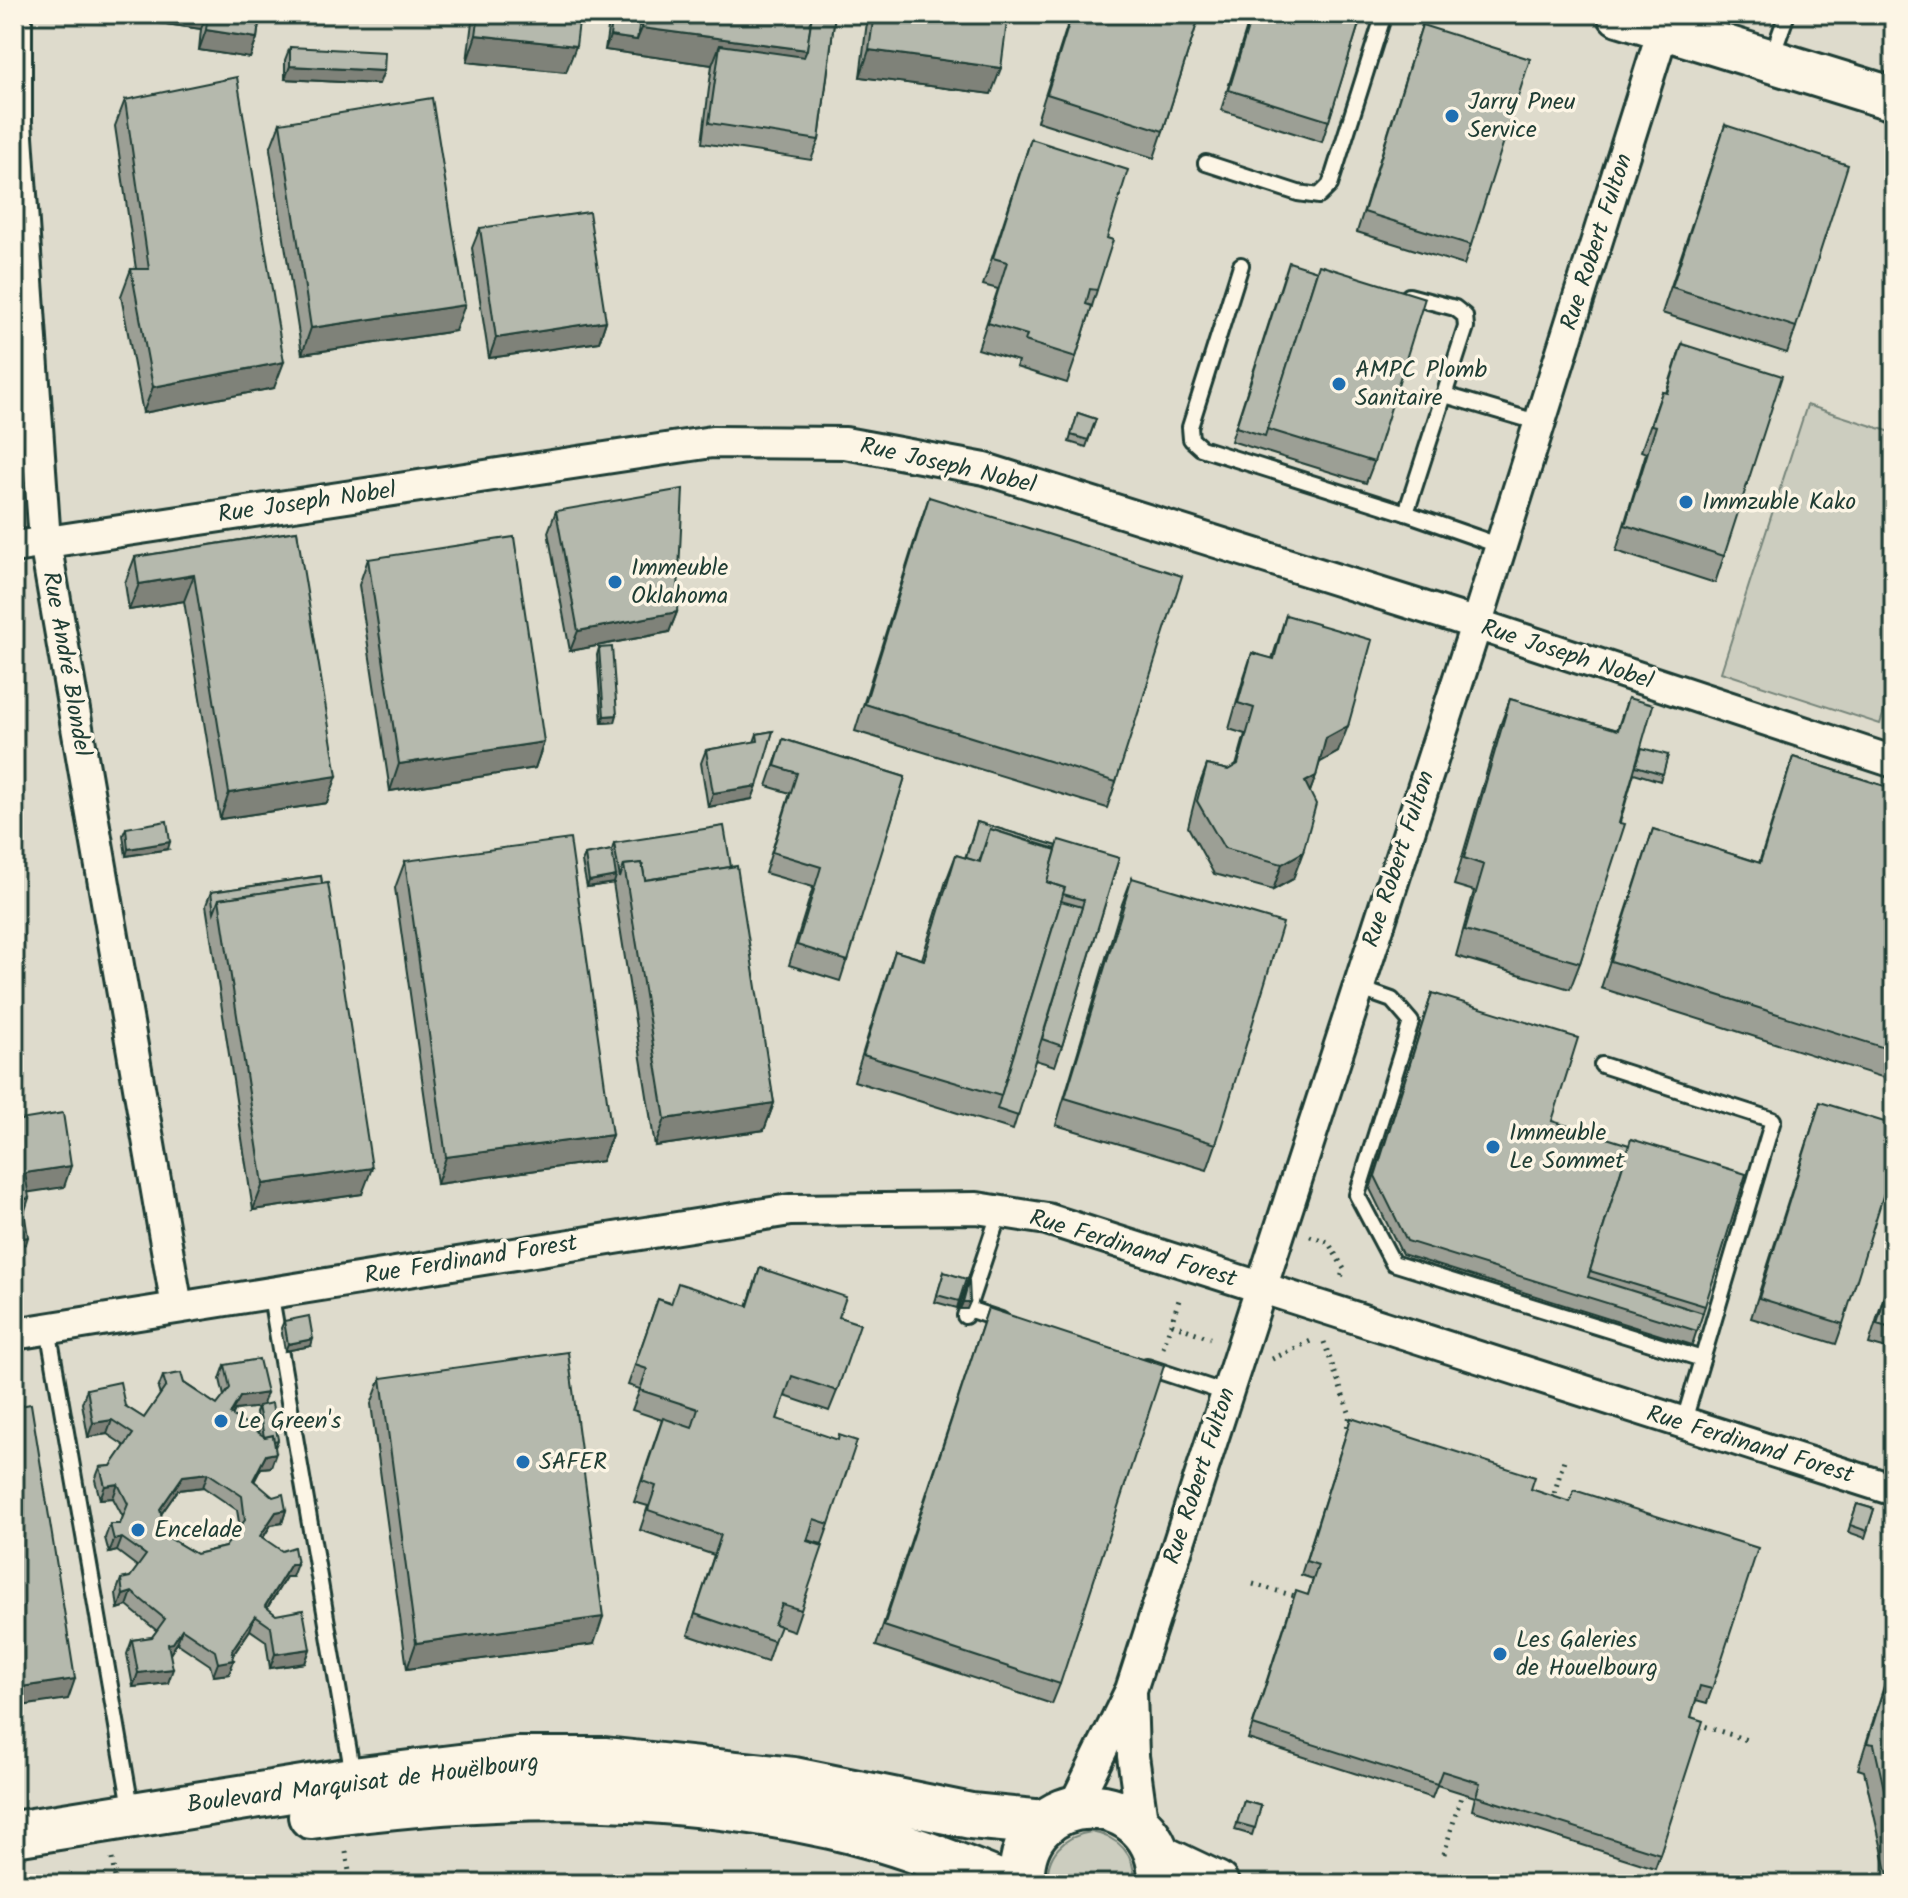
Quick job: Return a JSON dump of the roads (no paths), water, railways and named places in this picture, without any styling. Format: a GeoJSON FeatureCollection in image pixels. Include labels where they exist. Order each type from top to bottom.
{"type":"FeatureCollection","features":[{"type":"Feature","properties":{"kind":"main road"},"geometry":{"type":"LineString","coordinates":[[1619,14],[1894,99]]}},
{"type":"Feature","properties":{"kind":"main road","name":"Boulevard Marquisat de Houëlbourg"},"geometry":{"type":"LineString","coordinates":[[14,1834],[119,1848],[353,1780],[517,1760],[604,1760],[794,1780],[971,1816],[1059,1816],[1110,1808],[1154,1856]]}},
{"type":"Feature","properties":{"kind":"main road","name":"Boulevard Marquisat de Houëlbourg"},"geometry":{"type":"LineString","coordinates":[[14,1862],[368,1809],[492,1797],[564,1795],[657,1799],[832,1826],[891,1842],[1003,1884]]}},
{"type":"Feature","properties":{"kind":"main road"},"geometry":{"type":"LineString","coordinates":[[1022,1884],[1026,1849],[1059,1816]]}},
{"type":"Feature","properties":{"kind":"main road"},"geometry":{"type":"LineString","coordinates":[[1154,1856],[1216,1884]]}},
{"type":"Feature","properties":{"kind":"street","name":"Rue André Blondel"},"geometry":{"type":"LineString","coordinates":[[16,14],[16,122],[45,542],[177,1307]]}},
{"type":"Feature","properties":{"kind":"street","name":"Rue Robert Fulton"},"geometry":{"type":"LineString","coordinates":[[1059,1816],[1131,1690],[1476,625],[1664,27]]}},
{"type":"Feature","properties":{"kind":"street","name":"Rue Joseph Nobel"},"geometry":{"type":"LineString","coordinates":[[14,547],[712,442],[845,443],[985,469],[1894,762]]}},
{"type":"Feature","properties":{"kind":"street","name":"Rue Ferdinand Forest"},"geometry":{"type":"LineString","coordinates":[[14,1334],[790,1210],[901,1206],[1000,1211],[1047,1219],[1894,1490]]}},
{"type":"Feature","properties":{"kind":"street","name":"Rue Robert Fulton"},"geometry":{"type":"LineString","coordinates":[[1131,1690],[1133,1756],[1154,1856]]}},
{"type":"Feature","properties":{"kind":"lane"},"geometry":{"type":"LineString","coordinates":[[1206,163],[1298,193],[1319,196],[1330,185],[1384,14]]}},
{"type":"Feature","properties":{"kind":"lane"},"geometry":{"type":"LineString","coordinates":[[1771,59],[1787,14]]}},
{"type":"Feature","properties":{"kind":"lane"},"geometry":{"type":"LineString","coordinates":[[1241,265],[1190,427],[1191,439],[1201,448],[1501,546]]}},
{"type":"Feature","properties":{"kind":"lane"},"geometry":{"type":"LineString","coordinates":[[1396,293],[1455,308],[1465,316],[1466,327],[1406,513]]}},
{"type":"Feature","properties":{"kind":"lane"},"geometry":{"type":"LineString","coordinates":[[1445,395],[1540,423]]}},
{"type":"Feature","properties":{"kind":"lane"},"geometry":{"type":"LineString","coordinates":[[1357,987],[1392,1000],[1411,1022],[1357,1195],[1393,1263],[1702,1359]]}},
{"type":"Feature","properties":{"kind":"lane"},"geometry":{"type":"LineString","coordinates":[[1602,1065],[1773,1120],[1683,1424]]}},
{"type":"Feature","properties":{"kind":"lane"},"geometry":{"type":"LineString","coordinates":[[1000,1211],[966,1313],[1011,1323]]}},
{"type":"Feature","properties":{"kind":"lane"},"geometry":{"type":"LineString","coordinates":[[270,1291],[353,1780]]}},
{"type":"Feature","properties":{"kind":"lane"},"geometry":{"type":"LineString","coordinates":[[48,1328],[119,1848]]}},
{"type":"Feature","properties":{"kind":"lane"},"geometry":{"type":"LineString","coordinates":[[1127,1361],[1226,1393]]}},
{"type":"Feature","properties":{"kind":"place","name":"Jarry Pneu Service"},"geometry":{"type":"Point","coordinates":[1452,116]}},
{"type":"Feature","properties":{"kind":"place","name":"AMPC Plomb Sanitaire"},"geometry":{"type":"Point","coordinates":[1339,384]}},
{"type":"Feature","properties":{"kind":"place","name":"Immzuble Kako"},"geometry":{"type":"Point","coordinates":[1686,502]}},
{"type":"Feature","properties":{"kind":"place","name":"Immeuble Oklahoma"},"geometry":{"type":"Point","coordinates":[615,582]}},
{"type":"Feature","properties":{"kind":"place","name":"Immeuble Le Sommet"},"geometry":{"type":"Point","coordinates":[1493,1147]}},
{"type":"Feature","properties":{"kind":"place","name":"Le Green's"},"geometry":{"type":"Point","coordinates":[221,1421]}},
{"type":"Feature","properties":{"kind":"place","name":"SAFER"},"geometry":{"type":"Point","coordinates":[523,1462]}},
{"type":"Feature","properties":{"kind":"place","name":"Encelade"},"geometry":{"type":"Point","coordinates":[138,1530]}},
{"type":"Feature","properties":{"kind":"place","name":"Les Galeries de Houelbourg"},"geometry":{"type":"Point","coordinates":[1500,1654]}}]}
